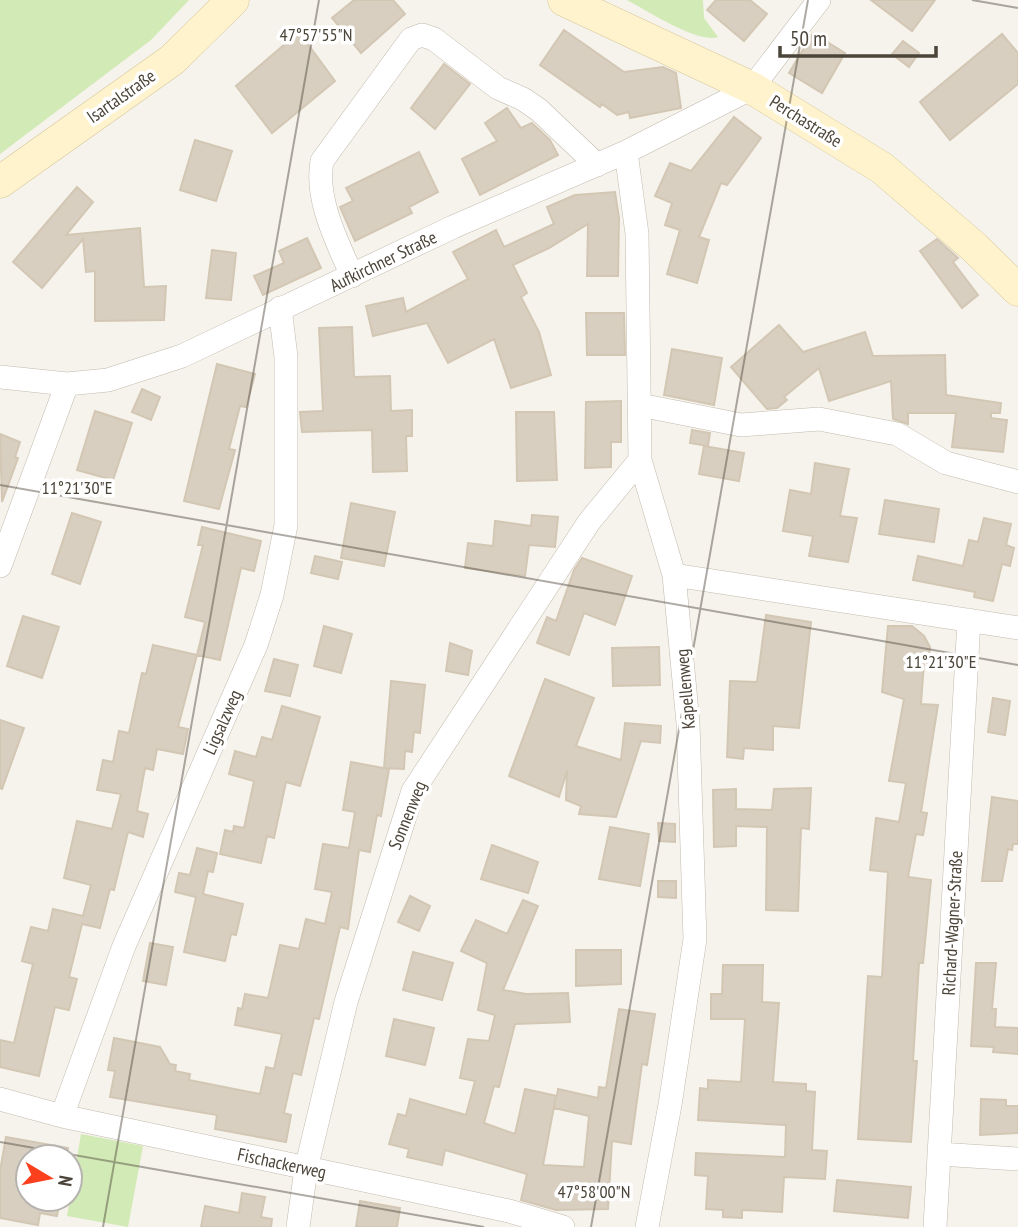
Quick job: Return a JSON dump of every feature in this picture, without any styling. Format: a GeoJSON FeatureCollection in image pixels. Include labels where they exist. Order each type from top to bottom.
{"type":"FeatureCollection","features":[{"type":"Feature","properties":{"kind":"main road","name":"Isartalstraße"},"geometry":{"type":"LineString","coordinates":[[0,182],[172,60],[233,0]]}},
{"type":"Feature","properties":{"kind":"main road","name":"Perchastraße"},"geometry":{"type":"LineString","coordinates":[[564,0],[752,88],[882,168],[974,247],[1018,290]]}},
{"type":"Feature","properties":{"kind":"street"},"geometry":{"type":"LineString","coordinates":[[752,88],[819,0]]}},
{"type":"Feature","properties":{"kind":"street"},"geometry":{"type":"LineString","coordinates":[[352,276],[326,212],[320,173],[322,161],[411,40],[422,35],[434,39],[498,88],[523,99],[556,123],[597,164]]}},
{"type":"Feature","properties":{"kind":"street","name":"Aufkirchner Straße"},"geometry":{"type":"LineString","coordinates":[[0,377],[67,384],[108,380],[182,356],[280,307],[626,152],[752,88]]}},
{"type":"Feature","properties":{"kind":"street","name":"Kapellenweg"},"geometry":{"type":"LineString","coordinates":[[626,152],[637,234],[640,460],[674,575],[688,723],[695,939],[670,1105],[647,1227]]}},
{"type":"Feature","properties":{"kind":"street","name":"Ligsalzweg"},"geometry":{"type":"LineString","coordinates":[[62,1116],[124,946],[256,645],[272,595],[286,525],[286,357],[280,307]]}},
{"type":"Feature","properties":{"kind":"street"},"geometry":{"type":"LineString","coordinates":[[0,566],[67,384]]}},
{"type":"Feature","properties":{"kind":"street"},"geometry":{"type":"LineString","coordinates":[[640,405],[741,425],[819,419],[897,434],[946,463],[1018,482]]}},
{"type":"Feature","properties":{"kind":"street","name":"Sonnenweg"},"geometry":{"type":"LineString","coordinates":[[298,1227],[306,1169],[346,1002],[413,791],[568,554],[640,460]]}},
{"type":"Feature","properties":{"kind":"street"},"geometry":{"type":"LineString","coordinates":[[674,575],[1018,628]]}},
{"type":"Feature","properties":{"kind":"street","name":"Richard-Wagner-Straße"},"geometry":{"type":"LineString","coordinates":[[934,1227],[969,620]]}},
{"type":"Feature","properties":{"kind":"street","name":"Fischackerweg"},"geometry":{"type":"LineString","coordinates":[[0,1099],[62,1116],[509,1211],[564,1227]]}},
{"type":"Feature","properties":{"kind":"street"},"geometry":{"type":"LineString","coordinates":[[939,1154],[1018,1159]]}},
{"type":"Feature","properties":{"kind":"green space"},"geometry":{"type":"Polygon","coordinates":[[[0,0],[189,0],[151,40],[0,154],[0,0]]]}},
{"type":"Feature","properties":{"kind":"green space"},"geometry":{"type":"Polygon","coordinates":[[[627,0],[703,0],[704,18],[718,37],[698,36],[685,31],[627,0]]]}},
{"type":"Feature","properties":{"kind":"green space"},"geometry":{"type":"Polygon","coordinates":[[[81,1134],[143,1146],[128,1227],[67,1216],[68,1213],[84,1213],[84,1143],[79,1143],[81,1134]]]}},
{"type":"Feature","properties":{"kind":"building"},"geometry":{"type":"Polygon","coordinates":[[[354,0],[393,0],[405,14],[361,53],[332,18],[354,0]]]}},
{"type":"Feature","properties":{"kind":"building"},"geometry":{"type":"Polygon","coordinates":[[[716,0],[750,0],[767,14],[744,41],[707,10],[716,0]]]}},
{"type":"Feature","properties":{"kind":"building"},"geometry":{"type":"Polygon","coordinates":[[[871,0],[935,0],[912,31],[871,0]]]}},
{"type":"Feature","properties":{"kind":"building"},"geometry":{"type":"Polygon","coordinates":[[[564,30],[624,72],[663,67],[676,73],[681,108],[630,118],[629,112],[617,115],[602,104],[600,107],[540,65],[564,30]]]}},
{"type":"Feature","properties":{"kind":"building"},"geometry":{"type":"Polygon","coordinates":[[[299,32],[335,81],[272,133],[236,86],[299,32]]]}},
{"type":"Feature","properties":{"kind":"building"},"geometry":{"type":"Polygon","coordinates":[[[813,33],[845,53],[822,93],[789,73],[813,33]]]}},
{"type":"Feature","properties":{"kind":"building"},"geometry":{"type":"Polygon","coordinates":[[[1002,34],[1018,53],[1018,84],[950,140],[920,102],[1002,34]]]}},
{"type":"Feature","properties":{"kind":"building"},"geometry":{"type":"Polygon","coordinates":[[[903,41],[919,53],[909,67],[892,54],[903,41]]]}},
{"type":"Feature","properties":{"kind":"building"},"geometry":{"type":"Polygon","coordinates":[[[444,64],[470,84],[435,129],[411,108],[444,64]]]}},
{"type":"Feature","properties":{"kind":"building"},"geometry":{"type":"Polygon","coordinates":[[[507,108],[521,128],[532,123],[550,140],[558,155],[480,195],[462,159],[497,141],[485,123],[507,108]]]}},
{"type":"Feature","properties":{"kind":"building"},"geometry":{"type":"Polygon","coordinates":[[[734,117],[761,138],[727,185],[721,183],[699,237],[709,240],[697,283],[667,274],[680,230],[665,225],[672,203],[655,196],[670,163],[691,171],[734,117]]]}},
{"type":"Feature","properties":{"kind":"building"},"geometry":{"type":"Polygon","coordinates":[[[195,140],[232,151],[216,201],[180,190],[195,140]]]}},
{"type":"Feature","properties":{"kind":"building"},"geometry":{"type":"Polygon","coordinates":[[[419,152],[438,192],[409,207],[412,213],[355,241],[340,207],[353,201],[346,188],[419,152]]]}},
{"type":"Feature","properties":{"kind":"building"},"geometry":{"type":"Polygon","coordinates":[[[77,187],[93,202],[66,235],[140,228],[144,287],[166,286],[164,320],[95,321],[95,271],[86,272],[83,239],[42,288],[13,262],[77,187]]]}},
{"type":"Feature","properties":{"kind":"building"},"geometry":{"type":"Polygon","coordinates":[[[615,192],[619,218],[618,276],[587,276],[588,224],[549,248],[513,265],[527,293],[521,297],[539,332],[551,375],[511,388],[494,339],[448,363],[427,323],[373,336],[366,306],[403,298],[406,312],[468,279],[453,252],[496,230],[504,247],[554,224],[547,207],[575,195],[615,192]]]}},
{"type":"Feature","properties":{"kind":"building"},"geometry":{"type":"Polygon","coordinates":[[[307,238],[321,268],[263,295],[254,276],[284,263],[279,251],[307,238]]]}},
{"type":"Feature","properties":{"kind":"building"},"geometry":{"type":"Polygon","coordinates":[[[937,239],[958,258],[953,262],[978,295],[962,308],[920,251],[937,239]]]}},
{"type":"Feature","properties":{"kind":"building"},"geometry":{"type":"Polygon","coordinates":[[[212,250],[236,253],[231,300],[206,298],[212,250]]]}},
{"type":"Feature","properties":{"kind":"building"},"geometry":{"type":"Polygon","coordinates":[[[586,313],[624,313],[625,355],[587,355],[586,313]]]}},
{"type":"Feature","properties":{"kind":"building"},"geometry":{"type":"Polygon","coordinates":[[[779,325],[803,352],[865,332],[873,356],[945,355],[946,395],[1001,403],[1000,413],[991,413],[991,418],[1007,420],[1003,452],[952,447],[956,413],[908,413],[908,424],[893,419],[891,381],[829,401],[819,368],[784,397],[787,400],[777,408],[767,409],[731,367],[779,325]]]}},
{"type":"Feature","properties":{"kind":"building"},"geometry":{"type":"Polygon","coordinates":[[[352,327],[354,377],[390,376],[391,411],[412,410],[412,436],[406,436],[407,471],[373,472],[372,430],[302,432],[300,412],[323,411],[319,328],[352,327]]]}},
{"type":"Feature","properties":{"kind":"building"},"geometry":{"type":"Polygon","coordinates":[[[672,349],[722,358],[714,405],[664,395],[672,349]]]}},
{"type":"Feature","properties":{"kind":"building"},"geometry":{"type":"Polygon","coordinates":[[[217,364],[255,374],[246,407],[240,406],[229,449],[235,450],[219,509],[184,501],[217,364]]]}},
{"type":"Feature","properties":{"kind":"building"},"geometry":{"type":"Polygon","coordinates":[[[142,389],[160,397],[151,420],[132,412],[142,389]]]}},
{"type":"Feature","properties":{"kind":"building"},"geometry":{"type":"Polygon","coordinates":[[[621,401],[621,442],[611,442],[611,467],[585,468],[586,402],[621,401]]]}},
{"type":"Feature","properties":{"kind":"building"},"geometry":{"type":"Polygon","coordinates":[[[95,411],[132,423],[113,480],[77,470],[95,411]]]}},
{"type":"Feature","properties":{"kind":"building"},"geometry":{"type":"Polygon","coordinates":[[[516,412],[554,412],[557,480],[517,481],[516,412]]]}},
{"type":"Feature","properties":{"kind":"building"},"geometry":{"type":"Polygon","coordinates":[[[692,430],[710,433],[708,446],[690,443],[692,430]]]}},
{"type":"Feature","properties":{"kind":"building"},"geometry":{"type":"Polygon","coordinates":[[[0,434],[20,442],[15,457],[18,458],[2,502],[0,434]]]}},
{"type":"Feature","properties":{"kind":"building"},"geometry":{"type":"Polygon","coordinates":[[[704,446],[744,453],[739,481],[699,474],[704,446]]]}},
{"type":"Feature","properties":{"kind":"building"},"geometry":{"type":"Polygon","coordinates":[[[815,463],[849,469],[840,516],[857,518],[848,562],[809,556],[813,536],[783,531],[790,490],[811,494],[815,463]]]}},
{"type":"Feature","properties":{"kind":"building"},"geometry":{"type":"Polygon","coordinates":[[[885,500],[939,509],[934,542],[879,534],[885,500]]]}},
{"type":"Feature","properties":{"kind":"building"},"geometry":{"type":"Polygon","coordinates":[[[351,503],[395,512],[384,566],[341,558],[351,503]]]}},
{"type":"Feature","properties":{"kind":"building"},"geometry":{"type":"Polygon","coordinates":[[[72,513],[101,522],[80,584],[52,574],[72,513]]]}},
{"type":"Feature","properties":{"kind":"building"},"geometry":{"type":"Polygon","coordinates":[[[532,515],[558,517],[555,547],[529,545],[525,576],[465,568],[468,543],[493,546],[495,521],[531,526],[532,515]]]}},
{"type":"Feature","properties":{"kind":"building"},"geometry":{"type":"Polygon","coordinates":[[[984,518],[1011,524],[1006,545],[1014,548],[1010,566],[1002,564],[993,601],[974,597],[975,592],[913,580],[918,556],[963,566],[969,540],[978,542],[984,518]]]}},
{"type":"Feature","properties":{"kind":"building"},"geometry":{"type":"Polygon","coordinates":[[[202,527],[261,541],[254,571],[241,568],[220,660],[197,655],[205,622],[185,617],[203,545],[198,545],[202,527]]]}},
{"type":"Feature","properties":{"kind":"building"},"geometry":{"type":"Polygon","coordinates":[[[315,556],[342,562],[338,579],[311,573],[315,556]]]}},
{"type":"Feature","properties":{"kind":"building"},"geometry":{"type":"Polygon","coordinates":[[[582,558],[632,576],[615,625],[584,613],[569,655],[537,643],[547,617],[556,621],[574,570],[582,558]]]}},
{"type":"Feature","properties":{"kind":"building"},"geometry":{"type":"Polygon","coordinates":[[[766,615],[811,622],[799,728],[773,726],[773,750],[744,748],[743,759],[727,757],[730,681],[757,682],[766,615]]]}},
{"type":"Feature","properties":{"kind":"building"},"geometry":{"type":"Polygon","coordinates":[[[23,616],[59,627],[42,678],[7,666],[23,616]]]}},
{"type":"Feature","properties":{"kind":"building"},"geometry":{"type":"Polygon","coordinates":[[[324,626],[352,634],[341,673],[314,666],[324,626]]]}},
{"type":"Feature","properties":{"kind":"building"},"geometry":{"type":"Polygon","coordinates":[[[888,626],[912,626],[924,636],[930,647],[929,663],[924,662],[921,704],[938,705],[921,812],[927,813],[923,835],[916,834],[908,877],[931,880],[923,963],[919,963],[913,1061],[917,1061],[911,1142],[858,1139],[868,976],[882,977],[888,872],[870,870],[876,818],[899,822],[906,783],[889,781],[904,699],[882,692],[888,626]]]}},
{"type":"Feature","properties":{"kind":"building"},"geometry":{"type":"Polygon","coordinates":[[[450,643],[472,651],[468,675],[446,671],[450,643]]]}},
{"type":"Feature","properties":{"kind":"building"},"geometry":{"type":"Polygon","coordinates":[[[153,645],[197,655],[178,727],[188,729],[183,754],[157,749],[153,770],[145,768],[137,811],[148,814],[143,837],[128,832],[114,890],[110,889],[100,928],[82,924],[69,977],[77,979],[69,1010],[55,1007],[39,1076],[0,1067],[0,1040],[14,1043],[33,964],[22,961],[31,927],[48,931],[53,909],[83,916],[91,885],[64,878],[77,821],[112,829],[121,794],[97,790],[103,760],[113,762],[119,731],[129,733],[142,673],[146,674],[153,645]]]}},
{"type":"Feature","properties":{"kind":"building"},"geometry":{"type":"Polygon","coordinates":[[[659,647],[660,685],[613,686],[612,648],[659,647]]]}},
{"type":"Feature","properties":{"kind":"building"},"geometry":{"type":"Polygon","coordinates":[[[274,659],[298,665],[290,696],[265,691],[274,659]]]}},
{"type":"Feature","properties":{"kind":"building"},"geometry":{"type":"Polygon","coordinates":[[[545,679],[594,698],[576,746],[621,760],[625,723],[661,726],[660,743],[641,741],[616,817],[579,814],[581,806],[566,800],[567,771],[559,797],[509,776],[545,679]]]}},
{"type":"Feature","properties":{"kind":"building"},"geometry":{"type":"Polygon","coordinates":[[[391,681],[425,685],[420,733],[414,732],[412,752],[405,751],[404,769],[384,768],[391,681]]]}},
{"type":"Feature","properties":{"kind":"building"},"geometry":{"type":"Polygon","coordinates":[[[993,698],[1010,701],[1005,735],[988,732],[993,698]]]}},
{"type":"Feature","properties":{"kind":"building"},"geometry":{"type":"Polygon","coordinates":[[[282,706],[320,717],[300,786],[286,782],[274,838],[267,836],[261,863],[220,854],[225,830],[233,832],[234,826],[244,828],[254,781],[229,774],[235,751],[256,757],[262,737],[272,740],[282,706]]]}},
{"type":"Feature","properties":{"kind":"building"},"geometry":{"type":"Polygon","coordinates":[[[0,720],[24,728],[2,789],[0,788],[0,720]]]}},
{"type":"Feature","properties":{"kind":"building"},"geometry":{"type":"Polygon","coordinates":[[[351,762],[389,769],[381,816],[377,815],[370,852],[359,850],[348,929],[340,927],[319,1019],[314,1018],[301,1075],[293,1073],[284,1113],[291,1115],[286,1142],[215,1129],[217,1115],[110,1097],[115,1071],[108,1070],[114,1038],[160,1047],[170,1064],[176,1065],[175,1071],[190,1074],[189,1080],[260,1094],[266,1067],[274,1069],[282,1034],[235,1025],[238,1008],[242,1009],[245,994],[268,998],[280,945],[299,949],[306,919],[325,924],[332,892],[315,889],[323,844],[349,848],[355,812],[343,810],[351,762]]]}},
{"type":"Feature","properties":{"kind":"building"},"geometry":{"type":"Polygon","coordinates":[[[811,788],[809,829],[801,828],[798,911],[766,910],[767,827],[736,826],[736,846],[714,847],[713,790],[736,789],[736,809],[772,810],[774,789],[811,788]]]}},
{"type":"Feature","properties":{"kind":"building"},"geometry":{"type":"Polygon","coordinates":[[[992,797],[1018,801],[1018,844],[1013,844],[1012,850],[1008,849],[1002,881],[982,881],[992,797]]]}},
{"type":"Feature","properties":{"kind":"building"},"geometry":{"type":"Polygon","coordinates":[[[658,823],[675,824],[675,842],[659,841],[658,823]]]}},
{"type":"Feature","properties":{"kind":"building"},"geometry":{"type":"Polygon","coordinates":[[[610,827],[649,834],[640,886],[599,879],[610,827]]]}},
{"type":"Feature","properties":{"kind":"building"},"geometry":{"type":"Polygon","coordinates":[[[492,845],[538,862],[528,893],[481,879],[492,845]]]}},
{"type":"Feature","properties":{"kind":"building"},"geometry":{"type":"Polygon","coordinates":[[[197,848],[217,853],[213,872],[208,871],[203,894],[243,904],[236,935],[231,934],[225,961],[184,952],[196,897],[175,892],[179,873],[190,875],[197,848]]]}},
{"type":"Feature","properties":{"kind":"building"},"geometry":{"type":"Polygon","coordinates":[[[658,881],[676,881],[676,898],[658,897],[658,881]]]}},
{"type":"Feature","properties":{"kind":"building"},"geometry":{"type":"Polygon","coordinates":[[[410,896],[430,906],[419,931],[398,922],[410,896]]]}},
{"type":"Feature","properties":{"kind":"building"},"geometry":{"type":"Polygon","coordinates":[[[523,900],[538,906],[503,990],[526,994],[568,993],[570,1022],[515,1024],[499,1087],[494,1086],[484,1123],[515,1134],[525,1089],[557,1096],[558,1089],[598,1098],[599,1087],[606,1088],[619,1009],[655,1014],[647,1065],[642,1064],[631,1144],[612,1141],[608,1209],[556,1210],[521,1200],[527,1174],[445,1150],[442,1165],[407,1157],[409,1149],[389,1144],[398,1114],[406,1116],[410,1099],[466,1115],[475,1081],[460,1078],[468,1039],[489,1041],[495,1015],[478,1010],[487,963],[461,951],[476,920],[507,934],[523,900]],[[556,1096],[543,1165],[584,1167],[589,1116],[554,1108],[556,1096]]]}},
{"type":"Feature","properties":{"kind":"building"},"geometry":{"type":"Polygon","coordinates":[[[150,943],[173,947],[166,985],[143,981],[150,943]]]}},
{"type":"Feature","properties":{"kind":"building"},"geometry":{"type":"Polygon","coordinates":[[[576,950],[621,950],[621,984],[576,986],[576,950]]]}},
{"type":"Feature","properties":{"kind":"building"},"geometry":{"type":"Polygon","coordinates":[[[413,952],[453,963],[442,1000],[403,990],[413,952]]]}},
{"type":"Feature","properties":{"kind":"building"},"geometry":{"type":"Polygon","coordinates":[[[976,963],[996,963],[992,1009],[996,1009],[995,1027],[1018,1028],[1018,1054],[993,1052],[994,1047],[971,1046],[976,963]]]}},
{"type":"Feature","properties":{"kind":"building"},"geometry":{"type":"Polygon","coordinates":[[[723,965],[763,965],[762,1002],[779,1003],[773,1082],[806,1084],[806,1091],[815,1092],[812,1150],[827,1151],[825,1179],[784,1177],[782,1212],[742,1210],[742,1218],[723,1217],[723,1210],[706,1209],[708,1176],[695,1175],[696,1153],[785,1157],[786,1125],[698,1120],[700,1088],[708,1089],[708,1080],[741,1082],[745,1019],[711,1019],[711,994],[722,994],[723,965]]]}},
{"type":"Feature","properties":{"kind":"building"},"geometry":{"type":"Polygon","coordinates":[[[394,1019],[434,1028],[425,1065],[386,1056],[394,1019]]]}},
{"type":"Feature","properties":{"kind":"building"},"geometry":{"type":"Polygon","coordinates":[[[981,1099],[1006,1100],[1006,1106],[1018,1106],[1018,1133],[980,1135],[981,1099]]]}},
{"type":"Feature","properties":{"kind":"building"},"geometry":{"type":"Polygon","coordinates":[[[6,1137],[40,1143],[14,1143],[14,1213],[40,1213],[38,1225],[0,1218],[0,1171],[6,1137]]]}},
{"type":"Feature","properties":{"kind":"building"},"geometry":{"type":"Polygon","coordinates":[[[837,1180],[911,1187],[908,1218],[834,1211],[837,1180]]]}},
{"type":"Feature","properties":{"kind":"building"},"geometry":{"type":"Polygon","coordinates":[[[242,1193],[265,1197],[261,1217],[272,1219],[271,1227],[201,1227],[205,1206],[239,1213],[242,1193]]]}},
{"type":"Feature","properties":{"kind":"building"},"geometry":{"type":"Polygon","coordinates":[[[360,1201],[400,1208],[397,1227],[356,1227],[360,1201]]]}}]}
